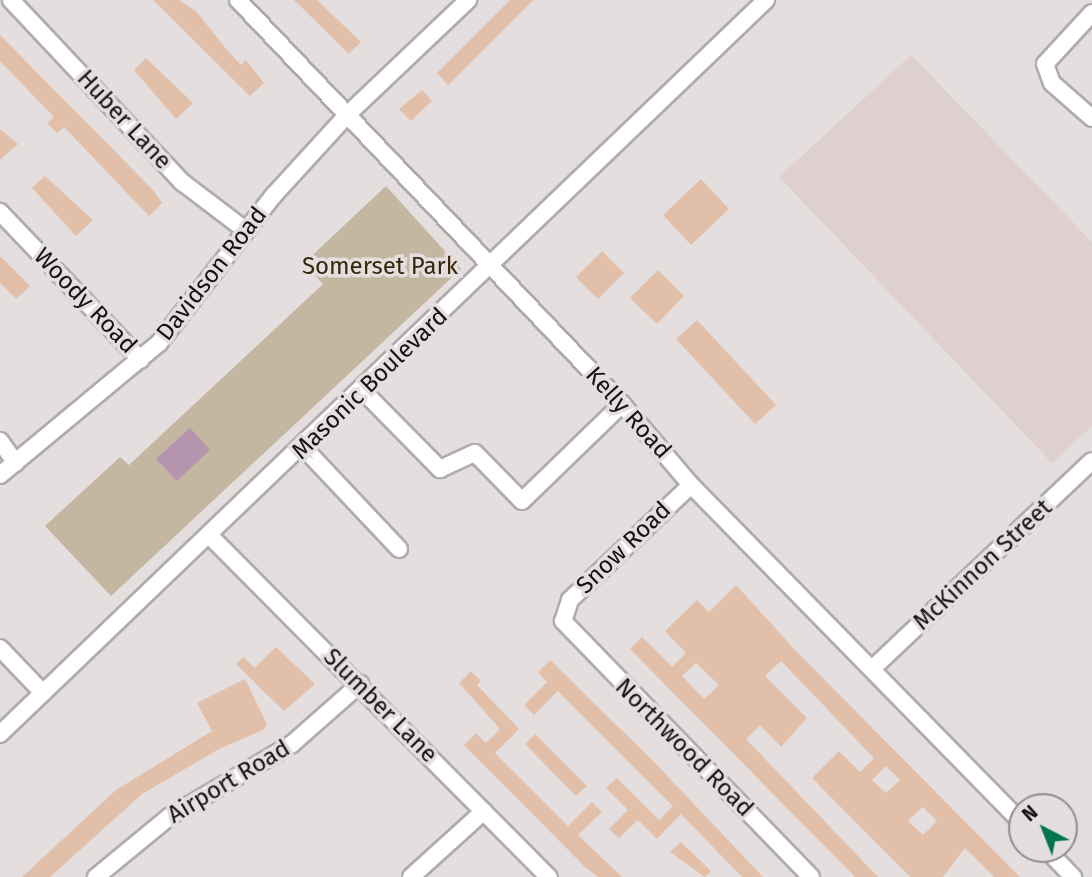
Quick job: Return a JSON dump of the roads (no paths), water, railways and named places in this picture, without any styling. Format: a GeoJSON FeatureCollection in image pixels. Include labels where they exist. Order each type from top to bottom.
{"type":"FeatureCollection","features":[{"type":"Feature","properties":{"kind":"street","name":"Huber Lane"},"geometry":{"type":"LineString","coordinates":[[11,0],[182,182],[245,230]]}},
{"type":"Feature","properties":{"kind":"street","name":"Kelly Road"},"geometry":{"type":"LineString","coordinates":[[238,0],[622,404],[691,485],[1008,808]]}},
{"type":"Feature","properties":{"kind":"street","name":"Davidson Road"},"geometry":{"type":"LineString","coordinates":[[0,475],[141,360],[182,318],[245,230],[347,115],[467,0]]}},
{"type":"Feature","properties":{"kind":"street","name":"Masonic Boulevard"},"geometry":{"type":"LineString","coordinates":[[0,734],[493,267],[766,0]]}},
{"type":"Feature","properties":{"kind":"street"},"geometry":{"type":"LineString","coordinates":[[1092,13],[1045,64],[1052,83],[1092,118]]}},
{"type":"Feature","properties":{"kind":"street","name":"Woody Road"},"geometry":{"type":"LineString","coordinates":[[0,212],[141,360]]}},
{"type":"Feature","properties":{"kind":"street"},"geometry":{"type":"LineString","coordinates":[[363,391],[440,469],[475,453],[522,501],[622,404]]}},
{"type":"Feature","properties":{"kind":"street"},"geometry":{"type":"LineString","coordinates":[[0,441],[16,463]]}},
{"type":"Feature","properties":{"kind":"street"},"geometry":{"type":"LineString","coordinates":[[303,447],[399,549]]}},
{"type":"Feature","properties":{"kind":"street","name":"McKinnon Street"},"geometry":{"type":"LineString","coordinates":[[873,668],[1092,461]]}},
{"type":"Feature","properties":{"kind":"street","name":"Snow Road"},"geometry":{"type":"LineString","coordinates":[[563,616],[570,600],[691,485]]}},
{"type":"Feature","properties":{"kind":"street","name":"Slumber Lane"},"geometry":{"type":"LineString","coordinates":[[210,536],[549,877]]}},
{"type":"Feature","properties":{"kind":"street","name":"Northwood Road"},"geometry":{"type":"LineString","coordinates":[[563,616],[569,631],[811,877]]}},
{"type":"Feature","properties":{"kind":"street"},"geometry":{"type":"LineString","coordinates":[[0,648],[43,693]]}},
{"type":"Feature","properties":{"kind":"street","name":"Airport Road"},"geometry":{"type":"LineString","coordinates":[[96,877],[169,817],[292,744],[360,684]]}},
{"type":"Feature","properties":{"kind":"street"},"geometry":{"type":"LineString","coordinates":[[411,877],[484,811]]}},
{"type":"Feature","properties":{"kind":"street"},"geometry":{"type":"LineString","coordinates":[[1060,863],[1073,877]]}},
{"type":"Feature","properties":{"kind":"park label","name":"Somerset Park"},"geometry":{"type":"Point","coordinates":[380,267]}}]}
